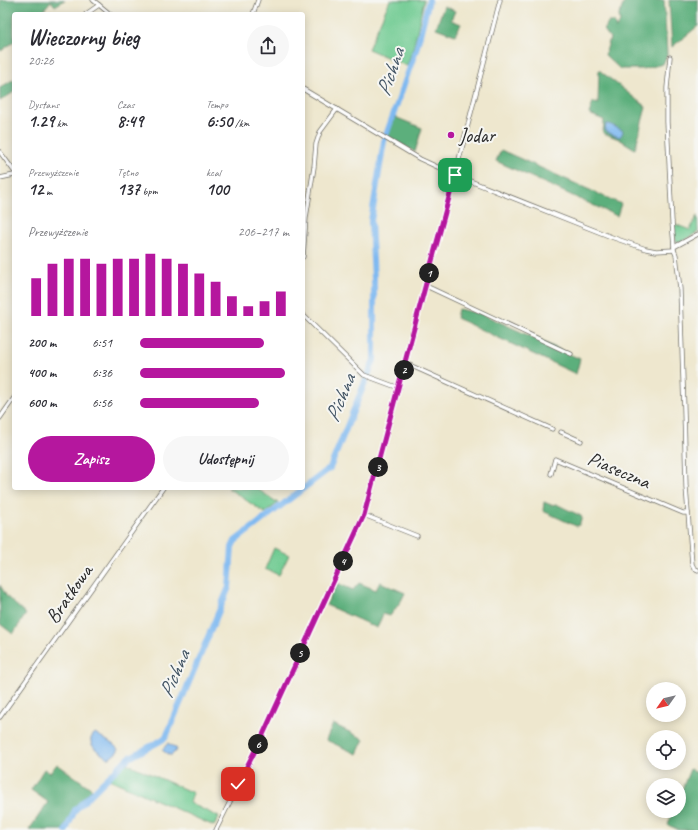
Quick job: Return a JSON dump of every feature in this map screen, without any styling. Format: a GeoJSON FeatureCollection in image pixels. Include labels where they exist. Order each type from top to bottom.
{"type":"FeatureCollection","features":[{"type":"Feature","properties":{"kind":"street"},"geometry":{"type":"LineString","coordinates":[[93,0],[108,12]]}},
{"type":"Feature","properties":{"kind":"street"},"geometry":{"type":"LineString","coordinates":[[254,12],[258,0]]}},
{"type":"Feature","properties":{"kind":"street"},"geometry":{"type":"LineString","coordinates":[[216,830],[261,739],[364,515],[426,286],[500,0]]}},
{"type":"Feature","properties":{"kind":"street"},"geometry":{"type":"LineString","coordinates":[[89,12],[99,5]]}},
{"type":"Feature","properties":{"kind":"street"},"geometry":{"type":"LineString","coordinates":[[670,57],[667,88],[667,122],[671,215],[680,289],[686,487],[692,564],[694,568],[698,570]]}},
{"type":"Feature","properties":{"kind":"street"},"geometry":{"type":"LineString","coordinates":[[305,91],[420,159],[455,175],[639,247],[656,250],[674,249],[698,234]]}},
{"type":"Feature","properties":{"kind":"street"},"geometry":{"type":"LineString","coordinates":[[305,231],[316,144],[320,132],[337,109]]}},
{"type":"Feature","properties":{"kind":"street"},"geometry":{"type":"LineString","coordinates":[[0,152],[12,168]]}},
{"type":"Feature","properties":{"kind":"street"},"geometry":{"type":"LineString","coordinates":[[0,178],[12,175]]}},
{"type":"Feature","properties":{"kind":"street"},"geometry":{"type":"LineString","coordinates":[[426,286],[571,354]]}},
{"type":"Feature","properties":{"kind":"street"},"geometry":{"type":"LineString","coordinates":[[305,317],[364,374],[368,377],[399,388]]}},
{"type":"Feature","properties":{"kind":"street"},"geometry":{"type":"LineString","coordinates":[[405,363],[552,429]]}},
{"type":"Feature","properties":{"kind":"street"},"geometry":{"type":"LineString","coordinates":[[0,418],[12,401]]}},
{"type":"Feature","properties":{"kind":"street"},"geometry":{"type":"LineString","coordinates":[[560,432],[581,441]]}},
{"type":"Feature","properties":{"kind":"street","name":"Piaseczna"},"geometry":{"type":"LineString","coordinates":[[551,474],[555,459],[683,513],[688,513]]}},
{"type":"Feature","properties":{"kind":"street","name":"Bratkowa"},"geometry":{"type":"LineString","coordinates":[[0,718],[162,490]]}},
{"type":"Feature","properties":{"kind":"street"},"geometry":{"type":"LineString","coordinates":[[364,515],[417,536]]}},
{"type":"Feature","properties":{"kind":"green space"},"geometry":{"type":"Polygon","coordinates":[[[0,0],[65,0],[55,6],[51,1],[45,8],[45,12],[12,12],[12,43],[1,51],[0,0]]]}},
{"type":"Feature","properties":{"kind":"green space"},"geometry":{"type":"Polygon","coordinates":[[[390,0],[424,0],[414,45],[407,66],[368,49],[390,0]]]}},
{"type":"Feature","properties":{"kind":"green space"},"geometry":{"type":"Polygon","coordinates":[[[625,0],[664,0],[667,55],[663,64],[643,69],[620,69],[605,55],[610,38],[604,30],[608,22],[614,22],[616,29],[620,22],[619,15],[625,0]]]}},
{"type":"Feature","properties":{"kind":"green space"},"geometry":{"type":"Polygon","coordinates":[[[669,0],[698,0],[698,26],[672,47],[669,0]]]}},
{"type":"Feature","properties":{"kind":"green space"},"geometry":{"type":"Polygon","coordinates":[[[444,6],[455,11],[451,20],[461,24],[455,35],[436,28],[444,6]]]}},
{"type":"Feature","properties":{"kind":"green space"},"geometry":{"type":"Polygon","coordinates":[[[599,70],[646,107],[635,149],[619,139],[603,133],[604,120],[589,114],[593,102],[598,104],[599,70]]]}},
{"type":"Feature","properties":{"kind":"green space"},"geometry":{"type":"Polygon","coordinates":[[[12,80],[12,93],[0,101],[0,88],[12,80]]]}},
{"type":"Feature","properties":{"kind":"green space"},"geometry":{"type":"Polygon","coordinates":[[[395,117],[422,128],[415,152],[388,137],[395,117]]]}},
{"type":"Feature","properties":{"kind":"green space"},"geometry":{"type":"Polygon","coordinates":[[[501,150],[621,204],[617,216],[496,161],[501,150]]]}},
{"type":"Feature","properties":{"kind":"green space"},"geometry":{"type":"Polygon","coordinates":[[[697,216],[698,232],[681,242],[675,241],[674,224],[690,230],[697,216]]]}},
{"type":"Feature","properties":{"kind":"green space"},"geometry":{"type":"Polygon","coordinates":[[[458,309],[482,314],[580,359],[576,374],[456,318],[458,309]]]}},
{"type":"Feature","properties":{"kind":"green space"},"geometry":{"type":"Polygon","coordinates":[[[231,490],[259,490],[278,503],[265,513],[231,490]]]}},
{"type":"Feature","properties":{"kind":"green space"},"geometry":{"type":"Polygon","coordinates":[[[544,502],[551,505],[556,504],[581,516],[582,518],[579,525],[576,526],[543,511],[544,502]]]}},
{"type":"Feature","properties":{"kind":"green space"},"geometry":{"type":"Polygon","coordinates":[[[274,548],[289,555],[279,575],[265,569],[274,548]]]}},
{"type":"Feature","properties":{"kind":"green space"},"geometry":{"type":"Polygon","coordinates":[[[380,582],[405,593],[390,616],[383,614],[377,628],[326,605],[337,583],[353,590],[359,583],[376,590],[380,582]]]}},
{"type":"Feature","properties":{"kind":"green space"},"geometry":{"type":"Polygon","coordinates":[[[0,585],[7,597],[26,614],[13,634],[0,624],[0,585]]]}},
{"type":"Feature","properties":{"kind":"green space"},"geometry":{"type":"Polygon","coordinates":[[[333,724],[364,739],[357,754],[326,740],[333,724]]]}},
{"type":"Feature","properties":{"kind":"green space"},"geometry":{"type":"Polygon","coordinates":[[[126,763],[193,793],[190,803],[219,817],[214,826],[109,779],[126,763]]]}},
{"type":"Feature","properties":{"kind":"green space"},"geometry":{"type":"Polygon","coordinates":[[[57,764],[92,789],[74,808],[63,830],[29,830],[48,802],[31,790],[44,769],[50,773],[57,764]]]}},
{"type":"Feature","properties":{"kind":"green space"},"geometry":{"type":"Polygon","coordinates":[[[690,769],[698,772],[698,830],[679,830],[668,825],[670,818],[686,818],[686,779],[690,769]]]}},
{"type":"Feature","properties":{"kind":"water"},"geometry":{"type":"Polygon","coordinates":[[[606,124],[622,130],[623,132],[620,137],[605,130],[606,124]]]}},
{"type":"Feature","properties":{"kind":"water"},"geometry":{"type":"Polygon","coordinates":[[[95,733],[114,745],[118,751],[108,758],[97,751],[91,740],[95,733]]]}},
{"type":"Feature","properties":{"kind":"water"},"geometry":{"type":"Polygon","coordinates":[[[168,743],[177,749],[172,755],[169,755],[162,750],[168,743]]]}},
{"type":"Feature","properties":{"kind":"waterway","name":"Pichna"},"geometry":{"type":"LineString","coordinates":[[305,487],[330,468],[374,360],[374,279],[371,221],[384,141],[416,50],[429,0]]}},
{"type":"Feature","properties":{"kind":"waterway","name":"Pichna"},"geometry":{"type":"LineString","coordinates":[[66,830],[75,810],[125,761],[166,737],[229,587],[232,547],[235,541],[301,490]]}},
{"type":"Feature","properties":{"kind":"place","name":"Jodar"},"geometry":{"type":"Point","coordinates":[451,135]}},
{"type":"Feature","properties":{"kind":"route"},"geometry":{"type":"LineString","coordinates":[[238,784],[261,739],[368,504],[455,175]]}}]}
